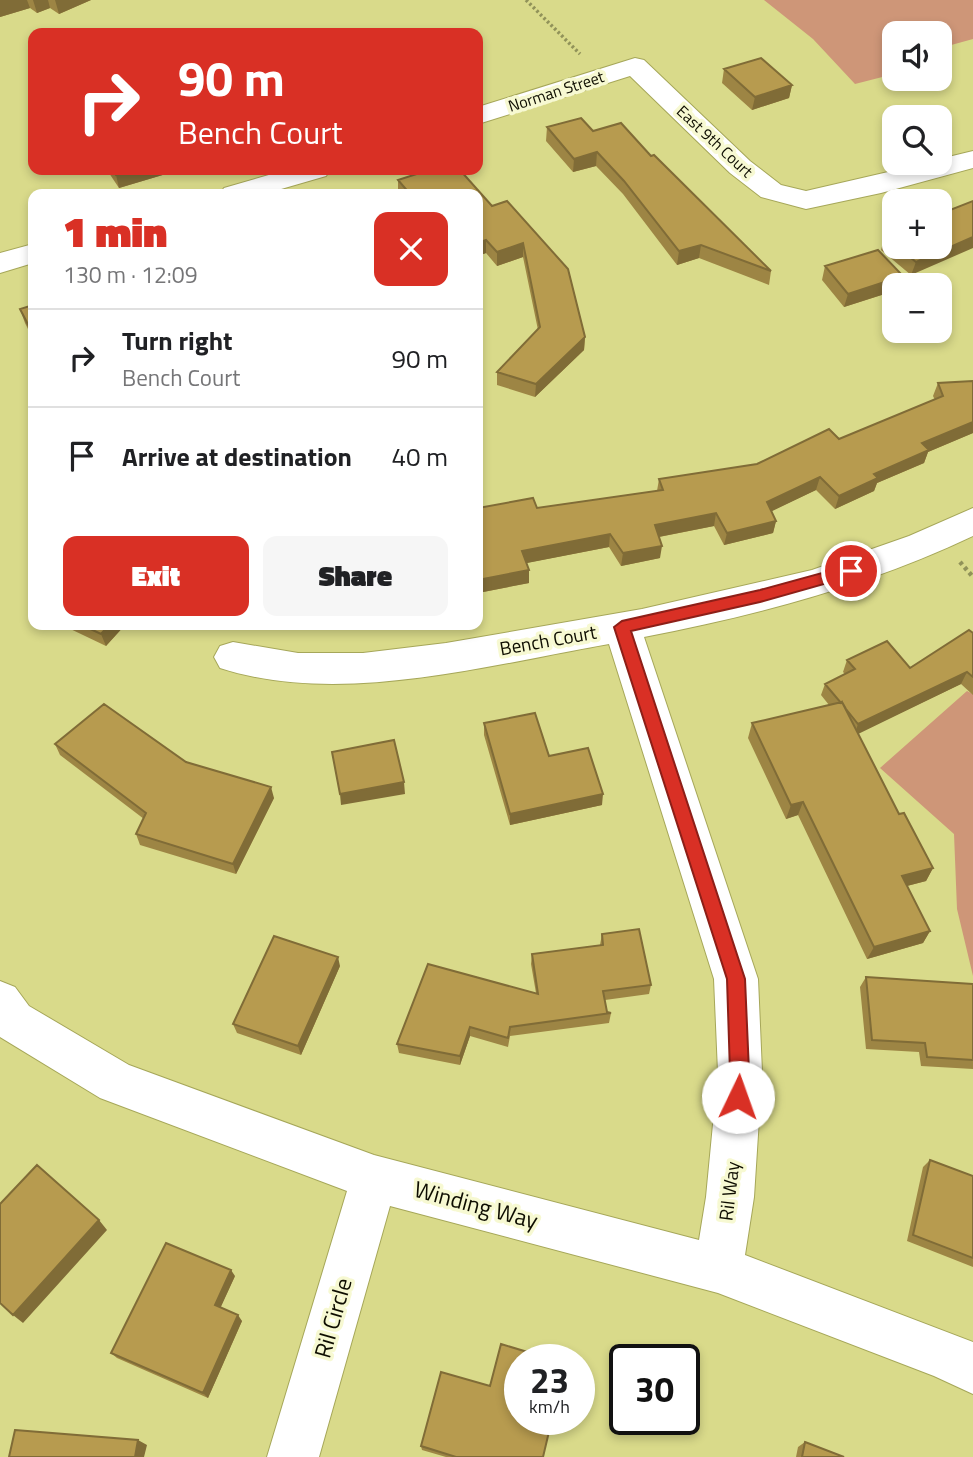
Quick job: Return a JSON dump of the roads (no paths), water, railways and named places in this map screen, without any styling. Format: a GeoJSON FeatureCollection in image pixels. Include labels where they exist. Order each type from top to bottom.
{"type":"FeatureCollection","features":[{"type":"Feature","properties":{"kind":"street","name":"Norman Street"},"geometry":{"type":"LineString","coordinates":[[483,114],[635,66]]}},
{"type":"Feature","properties":{"kind":"street","name":"East 9th Court"},"geometry":{"type":"LineString","coordinates":[[635,66],[740,167],[771,191],[806,200],[881,184],[973,159]]}},
{"type":"Feature","properties":{"kind":"street"},"geometry":{"type":"LineString","coordinates":[[261,189],[316,179]]}},
{"type":"Feature","properties":{"kind":"street"},"geometry":{"type":"LineString","coordinates":[[0,263],[28,255]]}},
{"type":"Feature","properties":{"kind":"street","name":"Bench Court"},"geometry":{"type":"LineString","coordinates":[[233,657],[306,669],[406,665],[622,627],[829,579],[939,539],[973,521]]}},
{"type":"Feature","properties":{"kind":"street","name":"Ril Way"},"geometry":{"type":"LineString","coordinates":[[622,627],[736,979],[740,1072],[730,1197],[718,1269]]}},
{"type":"Feature","properties":{"kind":"street","name":"Winding Way"},"geometry":{"type":"LineString","coordinates":[[4,1019],[116,1082],[374,1178],[718,1269],[948,1356],[973,1369]]}},
{"type":"Feature","properties":{"kind":"street","name":"Ril Circle"},"geometry":{"type":"LineString","coordinates":[[293,1457],[374,1178]]}}]}
